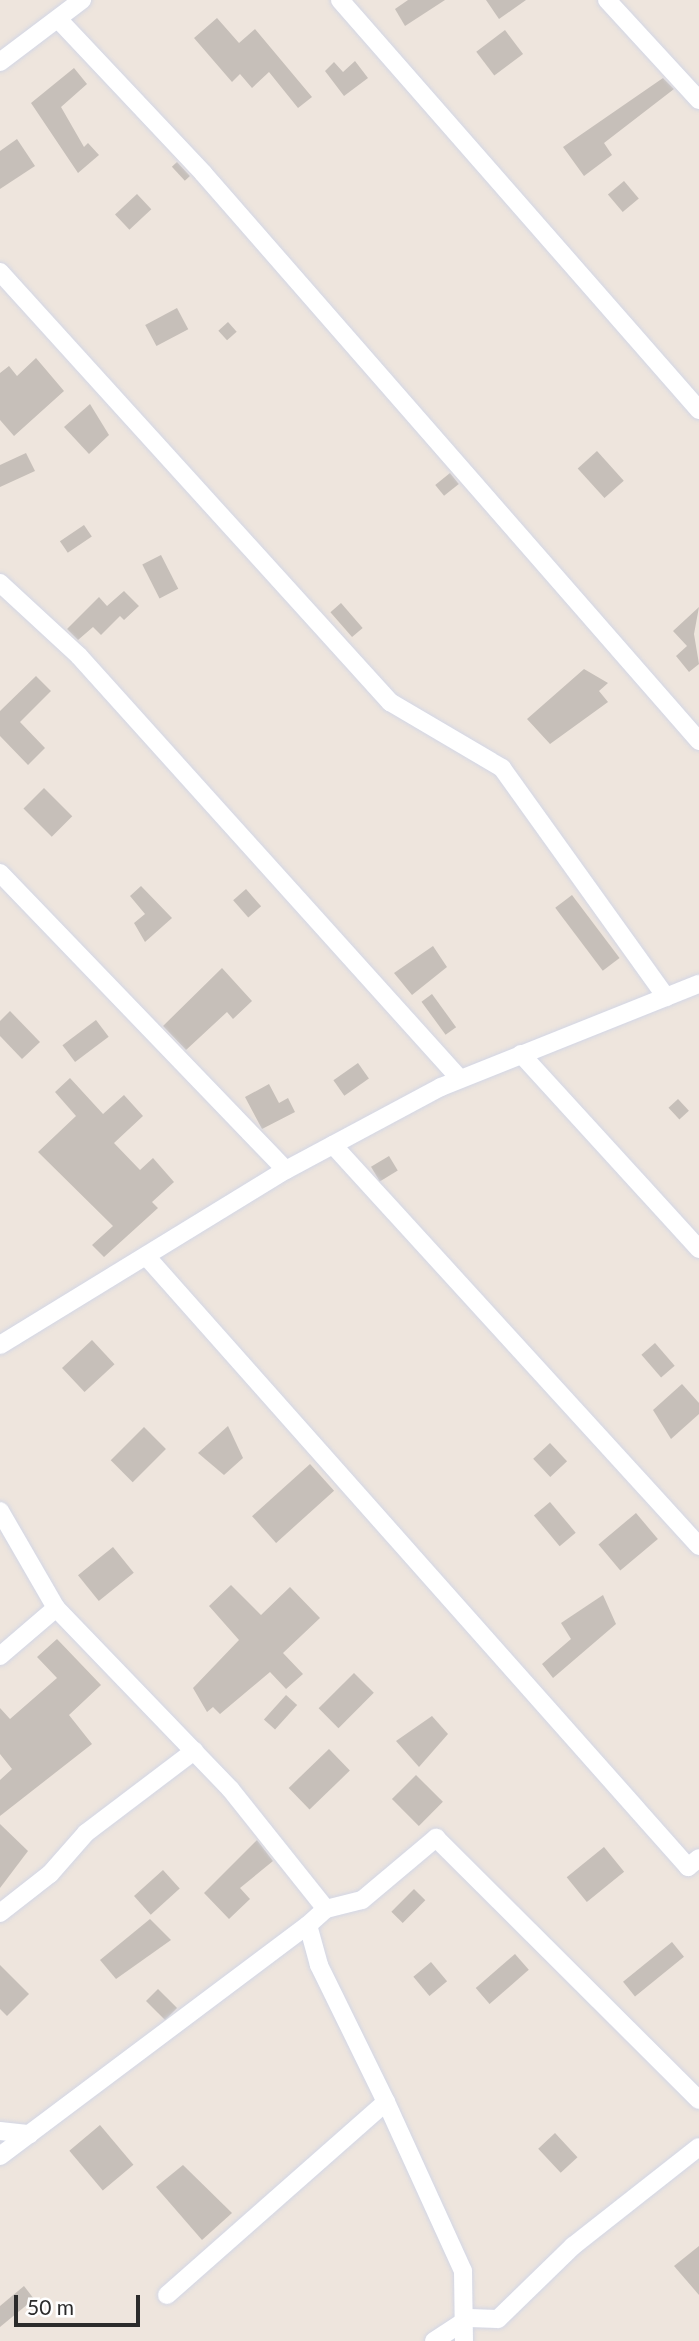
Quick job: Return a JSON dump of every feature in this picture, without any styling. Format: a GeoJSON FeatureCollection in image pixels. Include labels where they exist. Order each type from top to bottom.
{"type":"FeatureCollection","features":[{"type":"Feature","properties":{"kind":"street"},"geometry":{"type":"LineString","coordinates":[[0,62],[82,0]]}},
{"type":"Feature","properties":{"kind":"street"},"geometry":{"type":"LineString","coordinates":[[340,0],[699,410]]}},
{"type":"Feature","properties":{"kind":"street"},"geometry":{"type":"LineString","coordinates":[[607,0],[699,100]]}},
{"type":"Feature","properties":{"kind":"street"},"geometry":{"type":"LineString","coordinates":[[58,19],[203,173],[699,741]]}},
{"type":"Feature","properties":{"kind":"street"},"geometry":{"type":"LineString","coordinates":[[0,272],[390,702],[502,768],[666,997]]}},
{"type":"Feature","properties":{"kind":"street"},"geometry":{"type":"LineString","coordinates":[[0,583],[79,656],[460,1079]]}},
{"type":"Feature","properties":{"kind":"street"},"geometry":{"type":"LineString","coordinates":[[0,873],[286,1170]]}},
{"type":"Feature","properties":{"kind":"street"},"geometry":{"type":"LineString","coordinates":[[0,1345],[286,1170],[460,1079],[699,984]]}},
{"type":"Feature","properties":{"kind":"street"},"geometry":{"type":"LineString","coordinates":[[521,1054],[699,1249]]}},
{"type":"Feature","properties":{"kind":"street"},"geometry":{"type":"LineString","coordinates":[[333,1145],[699,1546]]}},
{"type":"Feature","properties":{"kind":"street"},"geometry":{"type":"LineString","coordinates":[[146,1256],[688,1867],[699,1858]]}},
{"type":"Feature","properties":{"kind":"street"},"geometry":{"type":"LineString","coordinates":[[0,1511],[56,1608],[194,1751],[326,1909]]}},
{"type":"Feature","properties":{"kind":"street"},"geometry":{"type":"LineString","coordinates":[[0,1656],[56,1608]]}},
{"type":"Feature","properties":{"kind":"street"},"geometry":{"type":"LineString","coordinates":[[0,1913],[50,1874],[86,1833],[194,1751]]}},
{"type":"Feature","properties":{"kind":"street"},"geometry":{"type":"LineString","coordinates":[[0,2156],[326,1909],[362,1900],[430,1842],[444,1840],[699,2100]]}},
{"type":"Feature","properties":{"kind":"street"},"geometry":{"type":"LineString","coordinates":[[308,1925],[319,1965],[386,2102],[463,2271],[469,2318],[464,2341]]}},
{"type":"Feature","properties":{"kind":"street"},"geometry":{"type":"LineString","coordinates":[[167,2295],[386,2102]]}},
{"type":"Feature","properties":{"kind":"street"},"geometry":{"type":"LineString","coordinates":[[0,2131],[30,2134]]}},
{"type":"Feature","properties":{"kind":"street"},"geometry":{"type":"LineString","coordinates":[[434,2341],[469,2318],[498,2319],[573,2246],[699,2147]]}},
{"type":"Feature","properties":{"kind":"building"},"geometry":{"type":"Polygon","coordinates":[[[408,0],[445,0],[405,26],[395,9],[408,0]]]}},
{"type":"Feature","properties":{"kind":"building"},"geometry":{"type":"Polygon","coordinates":[[[486,0],[526,0],[499,19],[486,0]]]}},
{"type":"Feature","properties":{"kind":"building"},"geometry":{"type":"Polygon","coordinates":[[[217,18],[239,43],[255,29],[312,97],[298,108],[269,72],[252,88],[240,74],[232,82],[194,38],[217,18]]]}},
{"type":"Feature","properties":{"kind":"building"},"geometry":{"type":"Polygon","coordinates":[[[505,30],[523,54],[494,76],[476,52],[505,30]]]}},
{"type":"Feature","properties":{"kind":"building"},"geometry":{"type":"Polygon","coordinates":[[[355,61],[368,78],[344,96],[325,71],[334,62],[343,72],[355,61]]]}},
{"type":"Feature","properties":{"kind":"building"},"geometry":{"type":"Polygon","coordinates":[[[74,68],[87,84],[61,107],[84,147],[88,143],[99,155],[78,173],[31,103],[74,68]]]}},
{"type":"Feature","properties":{"kind":"building"},"geometry":{"type":"Polygon","coordinates":[[[663,78],[674,89],[604,143],[612,155],[584,176],[563,147],[663,78]]]}},
{"type":"Feature","properties":{"kind":"building"},"geometry":{"type":"Polygon","coordinates":[[[17,139],[35,166],[0,189],[0,151],[17,139]]]}},
{"type":"Feature","properties":{"kind":"building"},"geometry":{"type":"Polygon","coordinates":[[[177,162],[190,176],[185,181],[172,167],[177,162]]]}},
{"type":"Feature","properties":{"kind":"building"},"geometry":{"type":"Polygon","coordinates":[[[624,181],[639,199],[623,212],[608,194],[624,181]]]}},
{"type":"Feature","properties":{"kind":"building"},"geometry":{"type":"Polygon","coordinates":[[[137,194],[151,209],[129,230],[115,214],[137,194]]]}},
{"type":"Feature","properties":{"kind":"building"},"geometry":{"type":"Polygon","coordinates":[[[177,308],[188,329],[156,346],[145,325],[177,308]]]}},
{"type":"Feature","properties":{"kind":"building"},"geometry":{"type":"Polygon","coordinates":[[[228,322],[237,332],[227,340],[218,331],[228,322]]]}},
{"type":"Feature","properties":{"kind":"building"},"geometry":{"type":"Polygon","coordinates":[[[36,358],[64,391],[14,436],[0,420],[0,373],[9,366],[17,376],[36,358]]]}},
{"type":"Feature","properties":{"kind":"building"},"geometry":{"type":"Polygon","coordinates":[[[90,404],[109,435],[89,454],[64,427],[90,404]]]}},
{"type":"Feature","properties":{"kind":"building"},"geometry":{"type":"Polygon","coordinates":[[[597,451],[624,481],[604,498],[578,468],[597,451]]]}},
{"type":"Feature","properties":{"kind":"building"},"geometry":{"type":"Polygon","coordinates":[[[26,453],[35,471],[0,487],[0,465],[26,453]]]}},
{"type":"Feature","properties":{"kind":"building"},"geometry":{"type":"Polygon","coordinates":[[[450,473],[459,484],[444,496],[435,485],[450,473]]]}},
{"type":"Feature","properties":{"kind":"building"},"geometry":{"type":"Polygon","coordinates":[[[84,525],[92,537],[68,553],[60,541],[84,525]]]}},
{"type":"Feature","properties":{"kind":"building"},"geometry":{"type":"Polygon","coordinates":[[[161,555],[178,589],[160,598],[142,565],[161,555]]]}},
{"type":"Feature","properties":{"kind":"building"},"geometry":{"type":"Polygon","coordinates":[[[124,591],[139,606],[124,620],[120,616],[101,635],[93,627],[78,640],[67,629],[99,597],[107,606],[124,591]]]}},
{"type":"Feature","properties":{"kind":"building"},"geometry":{"type":"Polygon","coordinates":[[[341,603],[363,628],[352,637],[330,612],[341,603]]]}},
{"type":"Feature","properties":{"kind":"building"},"geometry":{"type":"Polygon","coordinates":[[[699,607],[694,634],[699,664],[689,672],[676,656],[687,646],[673,631],[699,607]]]}},
{"type":"Feature","properties":{"kind":"building"},"geometry":{"type":"Polygon","coordinates":[[[584,669],[608,683],[599,691],[608,702],[550,744],[527,719],[584,669]]]}},
{"type":"Feature","properties":{"kind":"building"},"geometry":{"type":"Polygon","coordinates":[[[36,676],[51,691],[20,722],[45,748],[28,765],[0,736],[0,711],[36,676]]]}},
{"type":"Feature","properties":{"kind":"building"},"geometry":{"type":"Polygon","coordinates":[[[44,788],[72,816],[52,837],[23,809],[44,788]]]}},
{"type":"Feature","properties":{"kind":"building"},"geometry":{"type":"Polygon","coordinates":[[[141,886],[172,918],[145,942],[134,923],[145,914],[130,896],[141,886]]]}},
{"type":"Feature","properties":{"kind":"building"},"geometry":{"type":"Polygon","coordinates":[[[246,889],[261,906],[248,918],[233,900],[246,889]]]}},
{"type":"Feature","properties":{"kind":"building"},"geometry":{"type":"Polygon","coordinates":[[[572,895],[620,958],[603,971],[555,908],[572,895]]]}},
{"type":"Feature","properties":{"kind":"building"},"geometry":{"type":"Polygon","coordinates":[[[433,946],[447,967],[412,995],[394,973],[433,946]]]}},
{"type":"Feature","properties":{"kind":"building"},"geometry":{"type":"Polygon","coordinates":[[[222,968],[252,1001],[233,1019],[227,1012],[186,1050],[163,1026],[222,968]]]}},
{"type":"Feature","properties":{"kind":"building"},"geometry":{"type":"Polygon","coordinates":[[[432,994],[456,1027],[446,1035],[421,1002],[432,994]]]}},
{"type":"Feature","properties":{"kind":"building"},"geometry":{"type":"Polygon","coordinates":[[[10,1011],[40,1042],[22,1059],[0,1036],[0,1021],[10,1011]]]}},
{"type":"Feature","properties":{"kind":"building"},"geometry":{"type":"Polygon","coordinates":[[[96,1020],[109,1037],[75,1062],[62,1045],[96,1020]]]}},
{"type":"Feature","properties":{"kind":"building"},"geometry":{"type":"Polygon","coordinates":[[[358,1063],[369,1079],[344,1096],[333,1080],[358,1063]]]}},
{"type":"Feature","properties":{"kind":"building"},"geometry":{"type":"Polygon","coordinates":[[[70,1078],[103,1114],[124,1095],[143,1116],[114,1143],[140,1170],[153,1158],[174,1182],[152,1202],[158,1208],[104,1257],[92,1245],[113,1226],[38,1152],[76,1116],[55,1092],[70,1078]]]}},
{"type":"Feature","properties":{"kind":"building"},"geometry":{"type":"Polygon","coordinates":[[[269,1084],[279,1103],[288,1098],[295,1112],[262,1129],[245,1097],[269,1084]]]}},
{"type":"Feature","properties":{"kind":"building"},"geometry":{"type":"Polygon","coordinates":[[[678,1099],[689,1111],[679,1120],[668,1108],[678,1099]]]}},
{"type":"Feature","properties":{"kind":"building"},"geometry":{"type":"Polygon","coordinates":[[[389,1156],[398,1171],[380,1181],[371,1167],[389,1156]]]}},
{"type":"Feature","properties":{"kind":"building"},"geometry":{"type":"Polygon","coordinates":[[[92,1340],[115,1364],[85,1392],[62,1368],[92,1340]]]}},
{"type":"Feature","properties":{"kind":"building"},"geometry":{"type":"Polygon","coordinates":[[[655,1343],[675,1366],[661,1377],[641,1355],[655,1343]]]}},
{"type":"Feature","properties":{"kind":"building"},"geometry":{"type":"Polygon","coordinates":[[[682,1384],[699,1403],[699,1414],[671,1439],[653,1410],[682,1384]]]}},
{"type":"Feature","properties":{"kind":"building"},"geometry":{"type":"Polygon","coordinates":[[[228,1426],[243,1458],[224,1475],[198,1453],[228,1426]]]}},
{"type":"Feature","properties":{"kind":"building"},"geometry":{"type":"Polygon","coordinates":[[[144,1427],[166,1449],[133,1482],[111,1460],[144,1427]]]}},
{"type":"Feature","properties":{"kind":"building"},"geometry":{"type":"Polygon","coordinates":[[[550,1443],[567,1461],[550,1477],[533,1459],[550,1443]]]}},
{"type":"Feature","properties":{"kind":"building"},"geometry":{"type":"Polygon","coordinates":[[[310,1464],[334,1491],[276,1543],[252,1516],[310,1464]]]}},
{"type":"Feature","properties":{"kind":"building"},"geometry":{"type":"Polygon","coordinates":[[[550,1502],[576,1533],[560,1546],[534,1515],[550,1502]]]}},
{"type":"Feature","properties":{"kind":"building"},"geometry":{"type":"Polygon","coordinates":[[[636,1513],[658,1539],[620,1571],[598,1544],[636,1513]]]}},
{"type":"Feature","properties":{"kind":"building"},"geometry":{"type":"Polygon","coordinates":[[[113,1547],[134,1573],[99,1601],[78,1575],[113,1547]]]}},
{"type":"Feature","properties":{"kind":"building"},"geometry":{"type":"Polygon","coordinates":[[[231,1585],[261,1615],[290,1587],[320,1618],[283,1653],[303,1674],[286,1689],[270,1672],[220,1714],[213,1707],[207,1712],[193,1688],[239,1640],[209,1606],[231,1585]]]}},
{"type":"Feature","properties":{"kind":"building"},"geometry":{"type":"Polygon","coordinates":[[[603,1595],[616,1624],[553,1678],[542,1664],[571,1639],[561,1623],[603,1595]]]}},
{"type":"Feature","properties":{"kind":"building"},"geometry":{"type":"Polygon","coordinates":[[[57,1639],[101,1685],[69,1715],[92,1744],[0,1816],[0,1780],[12,1769],[0,1754],[0,1708],[10,1719],[57,1678],[37,1657],[57,1639]]]}},
{"type":"Feature","properties":{"kind":"building"},"geometry":{"type":"Polygon","coordinates":[[[354,1673],[374,1693],[338,1728],[319,1708],[354,1673]]]}},
{"type":"Feature","properties":{"kind":"building"},"geometry":{"type":"Polygon","coordinates":[[[286,1695],[297,1705],[275,1730],[264,1720],[286,1695]]]}},
{"type":"Feature","properties":{"kind":"building"},"geometry":{"type":"Polygon","coordinates":[[[432,1716],[448,1734],[419,1767],[396,1741],[432,1716]]]}},
{"type":"Feature","properties":{"kind":"building"},"geometry":{"type":"Polygon","coordinates":[[[329,1749],[350,1771],[310,1809],[289,1788],[329,1749]]]}},
{"type":"Feature","properties":{"kind":"building"},"geometry":{"type":"Polygon","coordinates":[[[416,1775],[443,1802],[419,1826],[392,1799],[416,1775]]]}},
{"type":"Feature","properties":{"kind":"building"},"geometry":{"type":"Polygon","coordinates":[[[0,1824],[28,1851],[0,1888],[0,1824]]]}},
{"type":"Feature","properties":{"kind":"building"},"geometry":{"type":"Polygon","coordinates":[[[257,1840],[273,1861],[240,1888],[250,1899],[229,1919],[204,1893],[257,1840]]]}},
{"type":"Feature","properties":{"kind":"building"},"geometry":{"type":"Polygon","coordinates":[[[604,1847],[624,1872],[587,1902],[567,1877],[604,1847]]]}},
{"type":"Feature","properties":{"kind":"building"},"geometry":{"type":"Polygon","coordinates":[[[163,1870],[180,1889],[151,1915],[134,1896],[163,1870]]]}},
{"type":"Feature","properties":{"kind":"building"},"geometry":{"type":"Polygon","coordinates":[[[414,1889],[425,1900],[403,1923],[391,1912],[414,1889]]]}},
{"type":"Feature","properties":{"kind":"building"},"geometry":{"type":"Polygon","coordinates":[[[150,1919],[171,1940],[116,1979],[100,1960],[150,1919]]]}},
{"type":"Feature","properties":{"kind":"building"},"geometry":{"type":"Polygon","coordinates":[[[672,1942],[684,1957],[635,1996],[623,1982],[672,1942]]]}},
{"type":"Feature","properties":{"kind":"building"},"geometry":{"type":"Polygon","coordinates":[[[515,1954],[529,1970],[490,2004],[476,1988],[515,1954]]]}},
{"type":"Feature","properties":{"kind":"building"},"geometry":{"type":"Polygon","coordinates":[[[431,1962],[447,1981],[429,1996],[413,1977],[431,1962]]]}},
{"type":"Feature","properties":{"kind":"building"},"geometry":{"type":"Polygon","coordinates":[[[0,1965],[29,1994],[7,2016],[0,2009],[0,1965]]]}},
{"type":"Feature","properties":{"kind":"building"},"geometry":{"type":"Polygon","coordinates":[[[158,1989],[177,2008],[165,2020],[146,2001],[158,1989]]]}},
{"type":"Feature","properties":{"kind":"building"},"geometry":{"type":"Polygon","coordinates":[[[100,2125],[133,2165],[103,2191],[69,2151],[100,2125]]]}},
{"type":"Feature","properties":{"kind":"building"},"geometry":{"type":"Polygon","coordinates":[[[555,2133],[578,2157],[561,2173],[538,2149],[555,2133]]]}},
{"type":"Feature","properties":{"kind":"building"},"geometry":{"type":"Polygon","coordinates":[[[183,2165],[232,2213],[202,2240],[156,2187],[183,2165]]]}},
{"type":"Feature","properties":{"kind":"building"},"geometry":{"type":"Polygon","coordinates":[[[699,2246],[699,2295],[674,2266],[699,2246]]]}},
{"type":"Feature","properties":{"kind":"building"},"geometry":{"type":"Polygon","coordinates":[[[24,2286],[34,2299],[0,2327],[0,2306],[24,2286]]]}}]}
